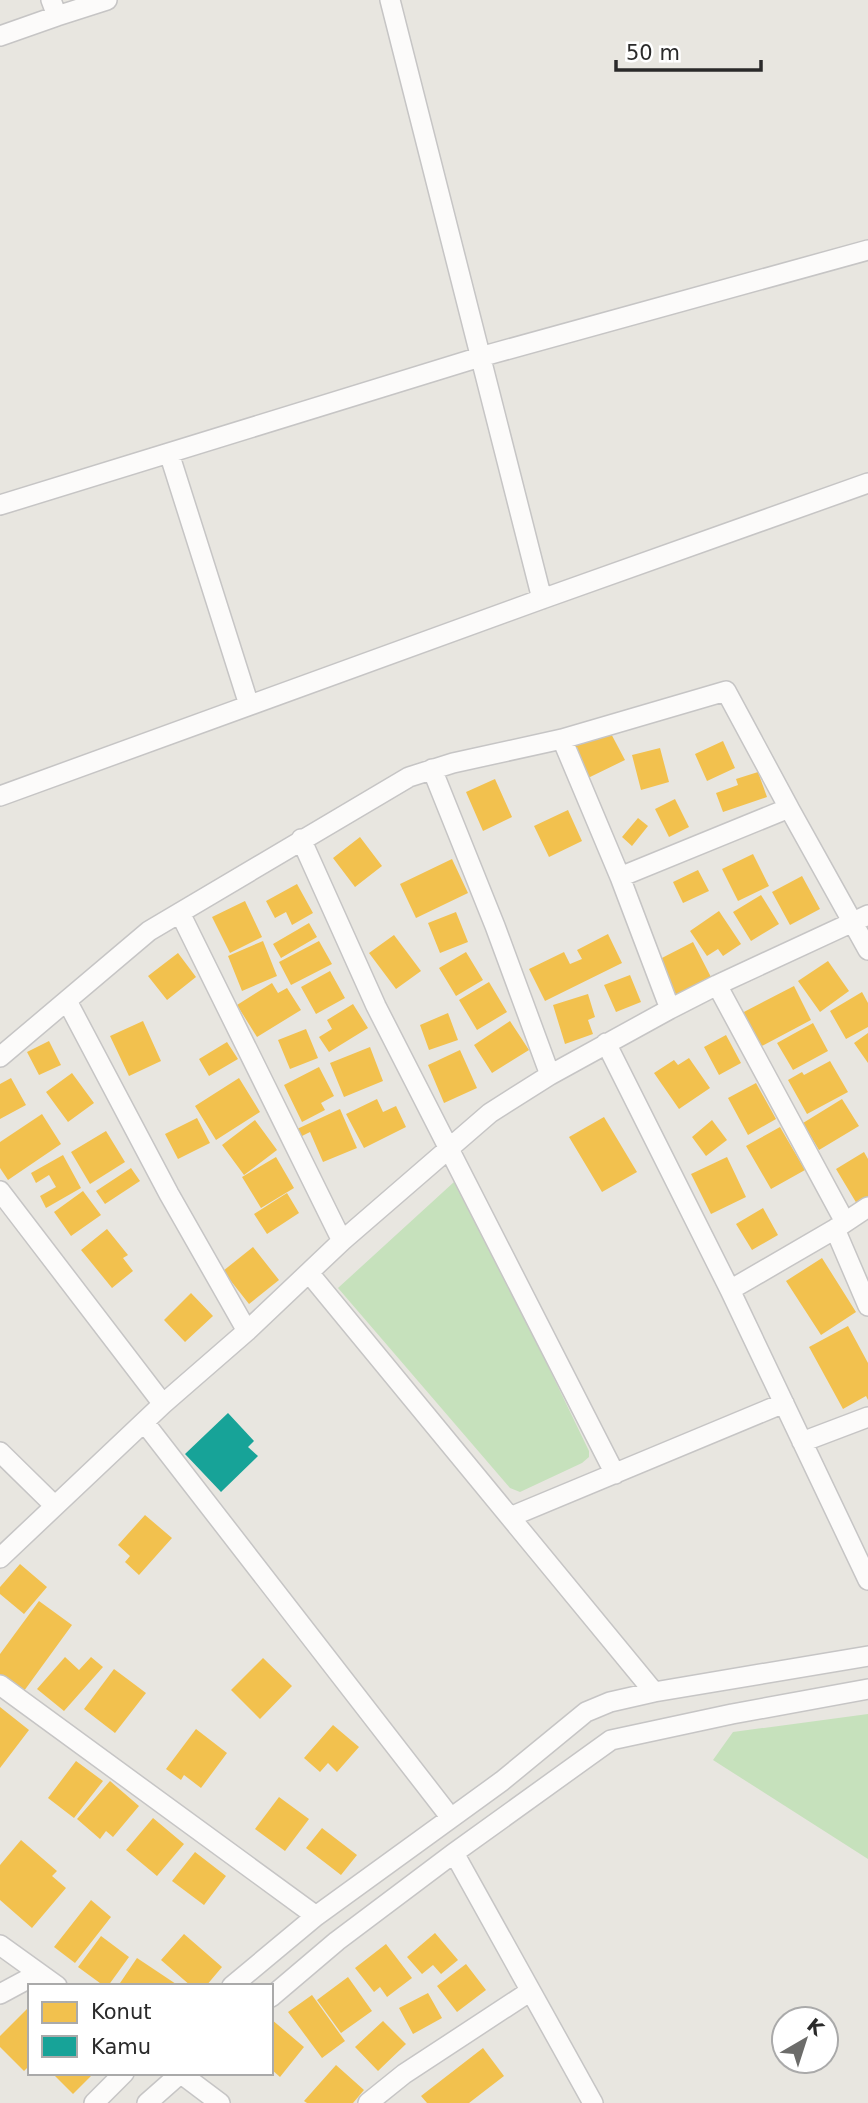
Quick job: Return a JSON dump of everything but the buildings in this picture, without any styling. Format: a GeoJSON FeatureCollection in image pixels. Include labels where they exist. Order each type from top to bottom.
{"type":"FeatureCollection","features":[{"type":"Feature","properties":{"kind":"street"},"geometry":{"type":"LineString","coordinates":[[0,36],[54,8],[107,0]]}},
{"type":"Feature","properties":{"kind":"street"},"geometry":{"type":"LineString","coordinates":[[390,0],[542,598]]}},
{"type":"Feature","properties":{"kind":"street"},"geometry":{"type":"LineString","coordinates":[[0,505],[480,357],[868,250]]}},
{"type":"Feature","properties":{"kind":"street"},"geometry":{"type":"LineString","coordinates":[[169,453],[249,705]]}},
{"type":"Feature","properties":{"kind":"street"},"geometry":{"type":"LineString","coordinates":[[0,796],[542,598],[868,483]]}},
{"type":"Feature","properties":{"kind":"street"},"geometry":{"type":"LineString","coordinates":[[0,1057],[149,931],[409,777],[432,769],[562,739],[726,691],[800,831],[861,918],[868,950]]}},
{"type":"Feature","properties":{"kind":"street"},"geometry":{"type":"LineString","coordinates":[[562,739],[620,877],[670,1009]]}},
{"type":"Feature","properties":{"kind":"street"},"geometry":{"type":"LineString","coordinates":[[432,769],[495,926],[550,1075]]}},
{"type":"Feature","properties":{"kind":"street"},"geometry":{"type":"LineString","coordinates":[[620,877],[789,808]]}},
{"type":"Feature","properties":{"kind":"street"},"geometry":{"type":"LineString","coordinates":[[301,839],[376,1006],[615,1474]]}},
{"type":"Feature","properties":{"kind":"street"},"geometry":{"type":"LineString","coordinates":[[180,913],[342,1241]]}},
{"type":"Feature","properties":{"kind":"street"},"geometry":{"type":"LineString","coordinates":[[0,1558],[163,1404],[247,1331],[342,1241],[490,1113],[550,1075],[670,1009],[861,918]]}},
{"type":"Feature","properties":{"kind":"street"},"geometry":{"type":"LineString","coordinates":[[717,985],[840,1226],[868,1306]]}},
{"type":"Feature","properties":{"kind":"street"},"geometry":{"type":"LineString","coordinates":[[67,1001],[169,1194],[247,1331]]}},
{"type":"Feature","properties":{"kind":"street"},"geometry":{"type":"LineString","coordinates":[[606,1043],[730,1290],[868,1580]]}},
{"type":"Feature","properties":{"kind":"street"},"geometry":{"type":"LineString","coordinates":[[0,1191],[163,1404]]}},
{"type":"Feature","properties":{"kind":"street"},"geometry":{"type":"LineString","coordinates":[[730,1290],[868,1207]]}},
{"type":"Feature","properties":{"kind":"street"},"geometry":{"type":"LineString","coordinates":[[309,1273],[654,1692]]}},
{"type":"Feature","properties":{"kind":"street"},"geometry":{"type":"LineString","coordinates":[[510,1517],[784,1403]]}},
{"type":"Feature","properties":{"kind":"street"},"geometry":{"type":"LineString","coordinates":[[802,1442],[868,1417]]}},
{"type":"Feature","properties":{"kind":"street"},"geometry":{"type":"LineString","coordinates":[[144,1422],[451,1818]]}},
{"type":"Feature","properties":{"kind":"street"},"geometry":{"type":"LineString","coordinates":[[0,1452],[55,1506]]}},
{"type":"Feature","properties":{"kind":"street"},"geometry":{"type":"LineString","coordinates":[[234,1984],[316,1916],[502,1781],[586,1712],[610,1702],[654,1692],[868,1657]]}},
{"type":"Feature","properties":{"kind":"street"},"geometry":{"type":"LineString","coordinates":[[0,1685],[316,1916]]}},
{"type":"Feature","properties":{"kind":"street"},"geometry":{"type":"LineString","coordinates":[[273,1995],[337,1941],[611,1740],[868,1689]]}},
{"type":"Feature","properties":{"kind":"street"},"geometry":{"type":"LineString","coordinates":[[454,1853],[593,2103]]}},
{"type":"Feature","properties":{"kind":"street"},"geometry":{"type":"LineString","coordinates":[[0,1945],[54,1984]]}},
{"type":"Feature","properties":{"kind":"street"},"geometry":{"type":"LineString","coordinates":[[0,1994],[39,1973]]}},
{"type":"Feature","properties":{"kind":"street"},"geometry":{"type":"LineString","coordinates":[[368,2103],[404,2074],[530,1992]]}},
{"type":"Feature","properties":{"kind":"street"},"geometry":{"type":"LineString","coordinates":[[94,2103],[122,2075]]}},
{"type":"Feature","properties":{"kind":"street"},"geometry":{"type":"LineString","coordinates":[[147,2103],[178,2075]]}},
{"type":"Feature","properties":{"kind":"street"},"geometry":{"type":"LineString","coordinates":[[183,2075],[220,2103]]}},
{"type":"Feature","properties":{"kind":"green space"},"geometry":{"type":"Polygon","coordinates":[[[454,1182],[461,1186],[589,1451],[589,1457],[582,1463],[520,1492],[510,1488],[338,1288],[454,1182]]]}},
{"type":"Feature","properties":{"kind":"green space"},"geometry":{"type":"Polygon","coordinates":[[[868,1714],[868,1859],[713,1760],[733,1732],[868,1714]]]}}]}
